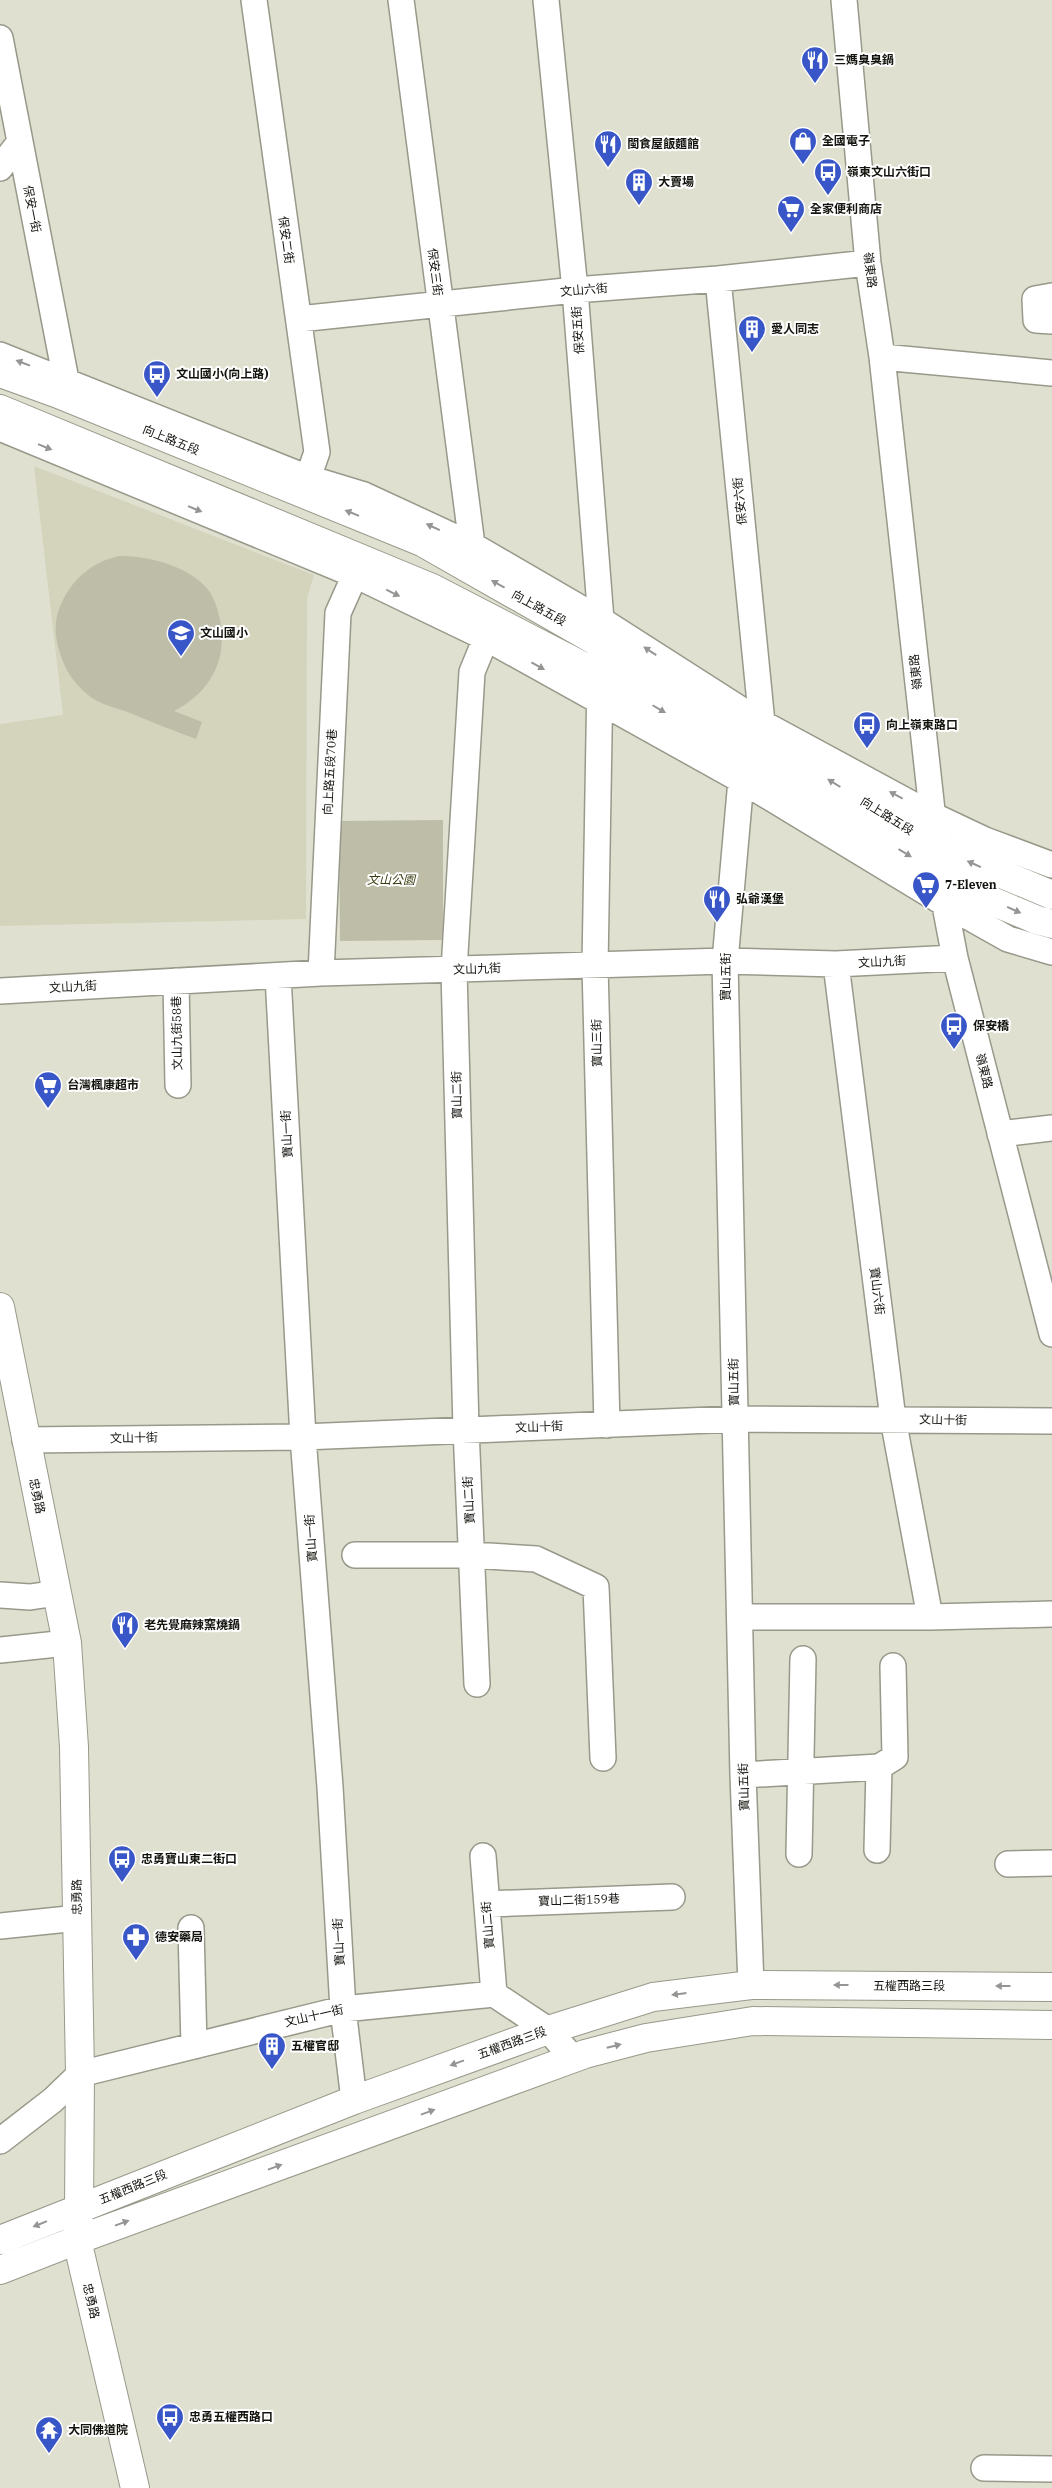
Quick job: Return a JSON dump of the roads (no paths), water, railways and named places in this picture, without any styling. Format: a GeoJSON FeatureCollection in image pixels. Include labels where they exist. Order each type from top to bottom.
{"type":"FeatureCollection","features":[{"type":"Feature","properties":{"kind":"main road","name":"向上路五段"},"geometry":{"type":"LineString","coordinates":[[0,373],[56,392],[422,542],[835,811],[939,874],[1002,905],[1037,920],[1052,924]]}},
{"type":"Feature","properties":{"kind":"main road","name":"向上路五段"},"geometry":{"type":"LineString","coordinates":[[0,409],[601,660],[687,692],[935,846],[1052,895]]}},
{"type":"Feature","properties":{"kind":"main road","name":"忠勇路"},"geometry":{"type":"LineString","coordinates":[[0,1307],[67,1643],[74,1747],[78,1918],[80,2074],[77,2240],[135,2488]]}},
{"type":"Feature","properties":{"kind":"main road","name":"五權西路三段"},"geometry":{"type":"LineString","coordinates":[[0,2240],[354,2100],[548,2030],[653,1997],[751,1985],[1052,1987]]}},
{"type":"Feature","properties":{"kind":"main road"},"geometry":{"type":"LineString","coordinates":[[0,2270],[573,2058],[646,2038],[753,2021],[1052,2025]]}},
{"type":"Feature","properties":{"kind":"street","name":"保安二街"},"geometry":{"type":"LineString","coordinates":[[254,0],[316,452],[308,478]]}},
{"type":"Feature","properties":{"kind":"street","name":"保安三街"},"geometry":{"type":"LineString","coordinates":[[401,0],[439,304],[472,545]]}},
{"type":"Feature","properties":{"kind":"street","name":"保安五街"},"geometry":{"type":"LineString","coordinates":[[546,0],[575,290],[601,660]]}},
{"type":"Feature","properties":{"kind":"street","name":"嶺東路"},"geometry":{"type":"LineString","coordinates":[[844,0],[868,263],[882,357],[939,874],[955,958],[1052,1334]]}},
{"type":"Feature","properties":{"kind":"street","name":"保安一街"},"geometry":{"type":"LineString","coordinates":[[0,38],[66,380]]}},
{"type":"Feature","properties":{"kind":"street"},"geometry":{"type":"LineString","coordinates":[[0,168],[19,143]]}},
{"type":"Feature","properties":{"kind":"street","name":"文山六街"},"geometry":{"type":"LineString","coordinates":[[299,319],[575,290],[718,279],[868,263]]}},
{"type":"Feature","properties":{"kind":"street","name":"保安六街"},"geometry":{"type":"LineString","coordinates":[[718,279],[762,723]]}},
{"type":"Feature","properties":{"kind":"street"},"geometry":{"type":"LineString","coordinates":[[1052,296],[1035,299],[1036,320],[1052,322]]}},
{"type":"Feature","properties":{"kind":"street","name":"向上路五段"},"geometry":{"type":"LineString","coordinates":[[0,355],[308,478],[364,495],[472,545],[601,660],[741,780],[944,903],[1008,939],[1052,952]]}},
{"type":"Feature","properties":{"kind":"street"},"geometry":{"type":"LineString","coordinates":[[882,357],[1052,373]]}},
{"type":"Feature","properties":{"kind":"street","name":"向上路五段"},"geometry":{"type":"LineString","coordinates":[[0,428],[355,575],[486,638],[601,660],[762,723],[932,815],[985,840],[1052,865]]}},
{"type":"Feature","properties":{"kind":"street","name":"向上路五段70巷"},"geometry":{"type":"LineString","coordinates":[[321,973],[338,612],[355,575]]}},
{"type":"Feature","properties":{"kind":"street","name":"寶山二街"},"geometry":{"type":"LineString","coordinates":[[477,1684],[466,1429],[454,970],[472,672],[486,638]]}},
{"type":"Feature","properties":{"kind":"street","name":"寶山三街"},"geometry":{"type":"LineString","coordinates":[[601,660],[595,966],[607,1425]]}},
{"type":"Feature","properties":{"kind":"street","name":"寶山五街"},"geometry":{"type":"LineString","coordinates":[[741,780],[725,961],[743,1774],[751,1985]]}},
{"type":"Feature","properties":{"kind":"street","name":"文山九街"},"geometry":{"type":"LineString","coordinates":[[0,991],[321,973],[725,961],[836,964],[955,958]]}},
{"type":"Feature","properties":{"kind":"street","name":"寶山六街"},"geometry":{"type":"LineString","coordinates":[[836,964],[893,1419],[930,1617]]}},
{"type":"Feature","properties":{"kind":"street","name":"寶山一街"},"geometry":{"type":"LineString","coordinates":[[278,976],[303,1437],[330,1787],[342,2009],[354,2100]]}},
{"type":"Feature","properties":{"kind":"street","name":"文山九街58巷"},"geometry":{"type":"LineString","coordinates":[[176,981],[178,1085]]}},
{"type":"Feature","properties":{"kind":"street"},"geometry":{"type":"LineString","coordinates":[[1000,1134],[1052,1128]]}},
{"type":"Feature","properties":{"kind":"street","name":"文山十街"},"geometry":{"type":"LineString","coordinates":[[25,1440],[303,1437],[735,1419],[1052,1421]]}},
{"type":"Feature","properties":{"kind":"street"},"geometry":{"type":"LineString","coordinates":[[355,1555],[472,1555],[536,1558],[596,1587],[603,1758]]}},
{"type":"Feature","properties":{"kind":"street"},"geometry":{"type":"LineString","coordinates":[[0,1595],[30,1597],[56,1593]]}},
{"type":"Feature","properties":{"kind":"street"},"geometry":{"type":"LineString","coordinates":[[741,1616],[930,1617],[1052,1614]]}},
{"type":"Feature","properties":{"kind":"street"},"geometry":{"type":"LineString","coordinates":[[0,1650],[67,1643]]}},
{"type":"Feature","properties":{"kind":"street"},"geometry":{"type":"LineString","coordinates":[[799,1854],[802,1772],[802,1659]]}},
{"type":"Feature","properties":{"kind":"street"},"geometry":{"type":"LineString","coordinates":[[743,1774],[879,1767],[895,1757],[893,1666]]}},
{"type":"Feature","properties":{"kind":"street"},"geometry":{"type":"LineString","coordinates":[[877,1850],[879,1767]]}},
{"type":"Feature","properties":{"kind":"street","name":"寶山二街"},"geometry":{"type":"LineString","coordinates":[[483,1856],[494,1994]]}},
{"type":"Feature","properties":{"kind":"street"},"geometry":{"type":"LineString","coordinates":[[1008,1864],[1052,1863]]}},
{"type":"Feature","properties":{"kind":"street","name":"寶山二街159巷"},"geometry":{"type":"LineString","coordinates":[[487,1904],[672,1897]]}},
{"type":"Feature","properties":{"kind":"street"},"geometry":{"type":"LineString","coordinates":[[0,1926],[78,1918]]}},
{"type":"Feature","properties":{"kind":"street"},"geometry":{"type":"LineString","coordinates":[[191,1928],[194,2046]]}},
{"type":"Feature","properties":{"kind":"street"},"geometry":{"type":"LineString","coordinates":[[494,1994],[548,2030],[573,2058]]}},
{"type":"Feature","properties":{"kind":"street","name":"文山十一街"},"geometry":{"type":"LineString","coordinates":[[80,2074],[342,2009],[494,1994]]}},
{"type":"Feature","properties":{"kind":"street"},"geometry":{"type":"LineString","coordinates":[[0,2140],[53,2100],[80,2074]]}},
{"type":"Feature","properties":{"kind":"street"},"geometry":{"type":"LineString","coordinates":[[984,2468],[1052,2469]]}},
{"type":"Feature","properties":{"kind":"place","name":"三媽臭臭鍋"},"geometry":{"type":"Point","coordinates":[815,84]}},
{"type":"Feature","properties":{"kind":"place","name":"全國電子"},"geometry":{"type":"Point","coordinates":[803,165]}},
{"type":"Feature","properties":{"kind":"place","name":"閩食屋飯麵館"},"geometry":{"type":"Point","coordinates":[608,168]}},
{"type":"Feature","properties":{"kind":"place","name":"嶺東文山六街口"},"geometry":{"type":"Point","coordinates":[828,196]}},
{"type":"Feature","properties":{"kind":"place","name":"大賣場"},"geometry":{"type":"Point","coordinates":[639,206]}},
{"type":"Feature","properties":{"kind":"place","name":"全家便利商店"},"geometry":{"type":"Point","coordinates":[791,233]}},
{"type":"Feature","properties":{"kind":"place","name":"愛人同志"},"geometry":{"type":"Point","coordinates":[752,353]}},
{"type":"Feature","properties":{"kind":"place","name":"文山國小(向上路)"},"geometry":{"type":"Point","coordinates":[157,398]}},
{"type":"Feature","properties":{"kind":"place","name":"文山國小"},"geometry":{"type":"Point","coordinates":[181,657]}},
{"type":"Feature","properties":{"kind":"place","name":"向上嶺東路口"},"geometry":{"type":"Point","coordinates":[867,749]}},
{"type":"Feature","properties":{"kind":"place","name":"7-Eleven"},"geometry":{"type":"Point","coordinates":[926,909]}},
{"type":"Feature","properties":{"kind":"place","name":"弘爺漢堡"},"geometry":{"type":"Point","coordinates":[717,923]}},
{"type":"Feature","properties":{"kind":"place","name":"保安橋"},"geometry":{"type":"Point","coordinates":[954,1050]}},
{"type":"Feature","properties":{"kind":"place","name":"台灣楓康超市"},"geometry":{"type":"Point","coordinates":[48,1109]}},
{"type":"Feature","properties":{"kind":"place","name":"老先覺麻辣窯燒鍋"},"geometry":{"type":"Point","coordinates":[125,1649]}},
{"type":"Feature","properties":{"kind":"place","name":"忠勇寶山東二街口"},"geometry":{"type":"Point","coordinates":[122,1883]}},
{"type":"Feature","properties":{"kind":"place","name":"德安藥局"},"geometry":{"type":"Point","coordinates":[136,1961]}},
{"type":"Feature","properties":{"kind":"place","name":"五權官邸"},"geometry":{"type":"Point","coordinates":[272,2070]}},
{"type":"Feature","properties":{"kind":"place","name":"忠勇五權西路口"},"geometry":{"type":"Point","coordinates":[170,2441]}},
{"type":"Feature","properties":{"kind":"place","name":"大同佛道院"},"geometry":{"type":"Point","coordinates":[49,2454]}},
{"type":"Feature","properties":{"kind":"park label","name":"文山公園"},"geometry":{"type":"Point","coordinates":[391,880]}}]}
